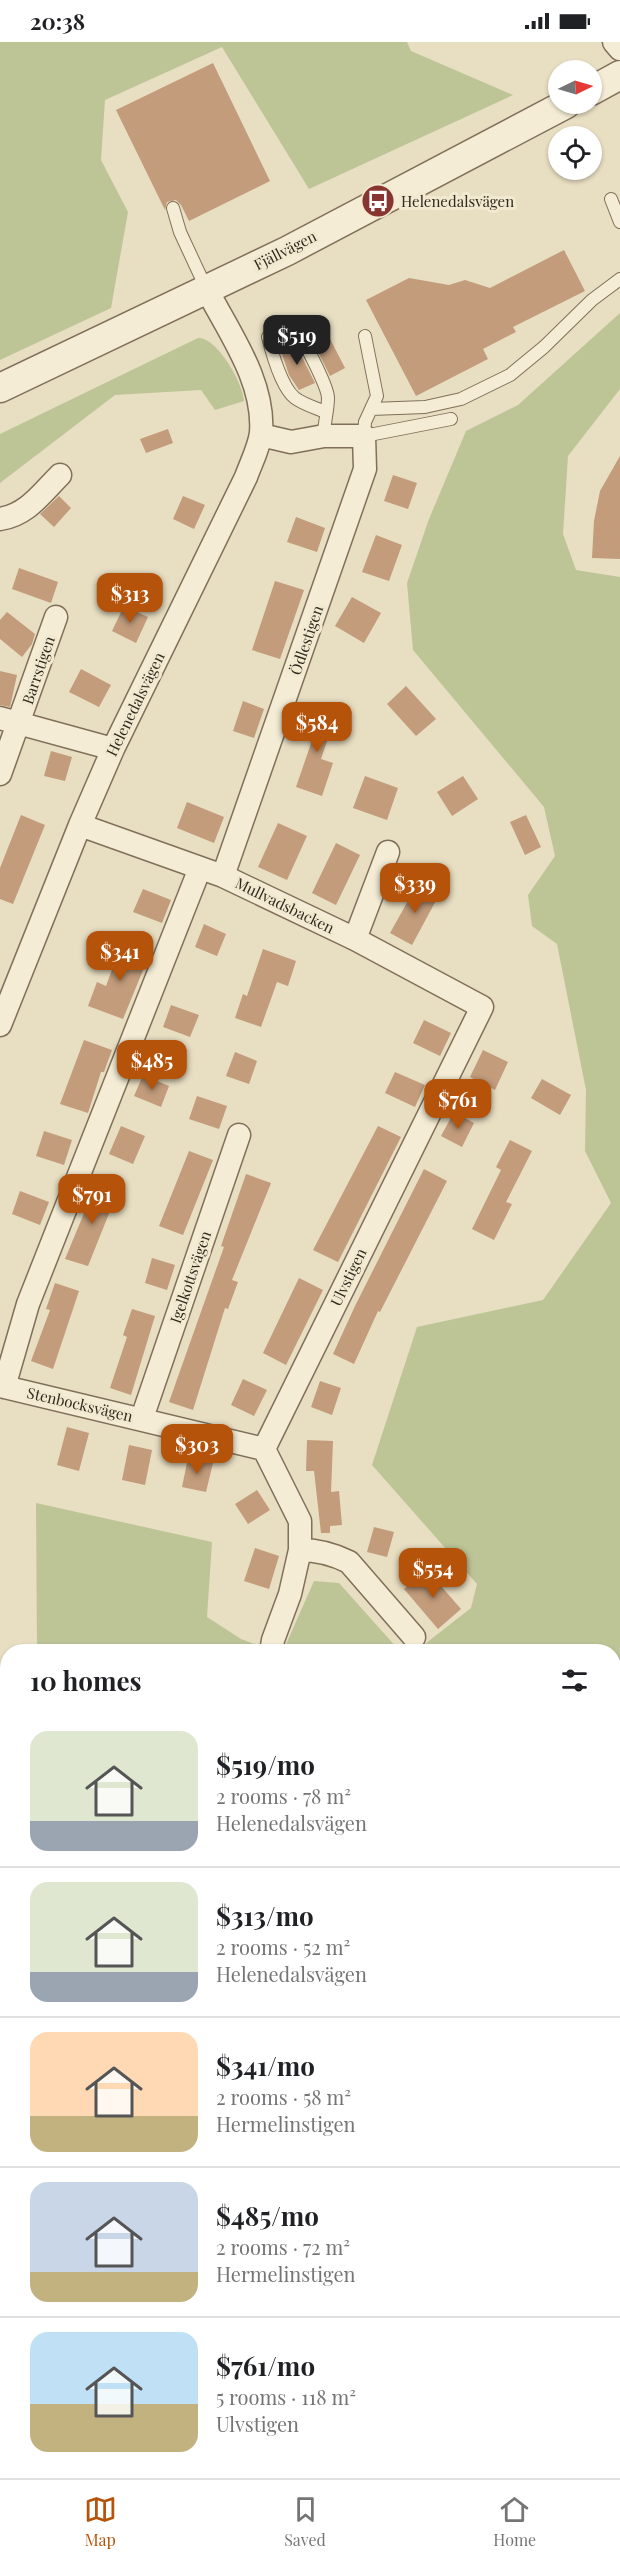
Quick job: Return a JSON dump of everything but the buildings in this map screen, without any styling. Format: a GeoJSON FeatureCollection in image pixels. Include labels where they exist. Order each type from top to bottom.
{"type":"FeatureCollection","features":[{"type":"Feature","properties":{"kind":"street"},"geometry":{"type":"LineString","coordinates":[[614,42],[620,49]]}},
{"type":"Feature","properties":{"kind":"street"},"geometry":{"type":"LineString","coordinates":[[602,84],[620,75]]}},
{"type":"Feature","properties":{"kind":"street","name":"Fjällvägen"},"geometry":{"type":"LineString","coordinates":[[0,388],[287,251],[548,113]]}},
{"type":"Feature","properties":{"kind":"street","name":"Helenedalsvägen"},"geometry":{"type":"LineString","coordinates":[[0,1025],[113,749],[246,477],[261,435],[258,396],[243,358],[206,288]]}},
{"type":"Feature","properties":{"kind":"street"},"geometry":{"type":"LineString","coordinates":[[261,435],[291,442],[324,436],[364,436]]}},
{"type":"Feature","properties":{"kind":"street","name":"Ödlestigen"},"geometry":{"type":"LineString","coordinates":[[223,876],[365,469],[364,436]]}},
{"type":"Feature","properties":{"kind":"street"},"geometry":{"type":"LineString","coordinates":[[0,519],[16,516],[26,511],[60,475]]}},
{"type":"Feature","properties":{"kind":"street","name":"Barrstigen"},"geometry":{"type":"LineString","coordinates":[[56,617],[10,721],[113,749]]}},
{"type":"Feature","properties":{"kind":"street"},"geometry":{"type":"LineString","coordinates":[[0,774],[10,721]]}},
{"type":"Feature","properties":{"kind":"street","name":"Mullvadsbacken"},"geometry":{"type":"LineString","coordinates":[[80,825],[223,876],[355,939],[482,1007]]}},
{"type":"Feature","properties":{"kind":"street"},"geometry":{"type":"LineString","coordinates":[[355,939],[388,852]]}},
{"type":"Feature","properties":{"kind":"street"},"geometry":{"type":"LineString","coordinates":[[2,1386],[28,1304],[200,868]]}},
{"type":"Feature","properties":{"kind":"street","name":"Ulvstigen"},"geometry":{"type":"LineString","coordinates":[[264,1449],[482,1007]]}},
{"type":"Feature","properties":{"kind":"street","name":"Igelkottsvägen"},"geometry":{"type":"LineString","coordinates":[[142,1418],[239,1135]]}},
{"type":"Feature","properties":{"kind":"street","name":"Stenbocksvägen"},"geometry":{"type":"LineString","coordinates":[[2,1386],[264,1449]]}},
{"type":"Feature","properties":{"kind":"street"},"geometry":{"type":"LineString","coordinates":[[264,1449],[300,1521],[300,1550],[290,1594],[272,1644]]}},
{"type":"Feature","properties":{"kind":"street"},"geometry":{"type":"LineString","coordinates":[[300,1550],[313,1550],[335,1555],[349,1562],[414,1637]]}},
{"type":"Feature","properties":{"kind":"lane"},"geometry":{"type":"LineString","coordinates":[[610,198],[620,222]]}},
{"type":"Feature","properties":{"kind":"lane"},"geometry":{"type":"LineString","coordinates":[[173,208],[180,232],[206,288]]}},
{"type":"Feature","properties":{"kind":"lane"},"geometry":{"type":"LineString","coordinates":[[371,409],[425,407],[460,399],[510,375],[544,347],[592,300],[620,279]]}},
{"type":"Feature","properties":{"kind":"lane"},"geometry":{"type":"LineString","coordinates":[[324,436],[328,396],[295,324],[279,323],[268,337],[273,357],[284,381],[293,397],[325,412]]}},
{"type":"Feature","properties":{"kind":"lane"},"geometry":{"type":"LineString","coordinates":[[365,336],[377,396],[365,422],[364,436],[451,419]]}},
{"type":"Feature","properties":{"kind":"green space"},"geometry":{"type":"Polygon","coordinates":[[[0,42],[407,42],[411,51],[513,95],[309,189],[222,47],[105,100],[101,160],[128,212],[111,308],[0,360],[0,42]]]}},
{"type":"Feature","properties":{"kind":"green space"},"geometry":{"type":"Polygon","coordinates":[[[620,313],[620,389],[568,456],[563,534],[576,570],[620,577],[620,1644],[425,1644],[471,1608],[477,1584],[372,1465],[417,1327],[543,1300],[611,1203],[585,1151],[586,1090],[557,944],[532,926],[528,895],[555,856],[544,807],[413,650],[407,583],[429,519],[466,431],[518,405],[620,313]]]}},
{"type":"Feature","properties":{"kind":"green space"},"geometry":{"type":"Polygon","coordinates":[[[198,338],[213,345],[228,362],[239,383],[244,401],[215,410],[201,390],[115,395],[0,483],[0,434],[198,338]]]}},
{"type":"Feature","properties":{"kind":"green space"},"geometry":{"type":"Polygon","coordinates":[[[36,1503],[212,1542],[207,1617],[241,1639],[254,1644],[37,1644],[36,1503]]]}},
{"type":"Feature","properties":{"kind":"green space"},"geometry":{"type":"Polygon","coordinates":[[[314,1581],[339,1583],[394,1644],[286,1644],[314,1581]]]}},
{"type":"Feature","properties":{"kind":"place","name":"Helenedalsvägen"},"geometry":{"type":"Point","coordinates":[378,201]}}]}
